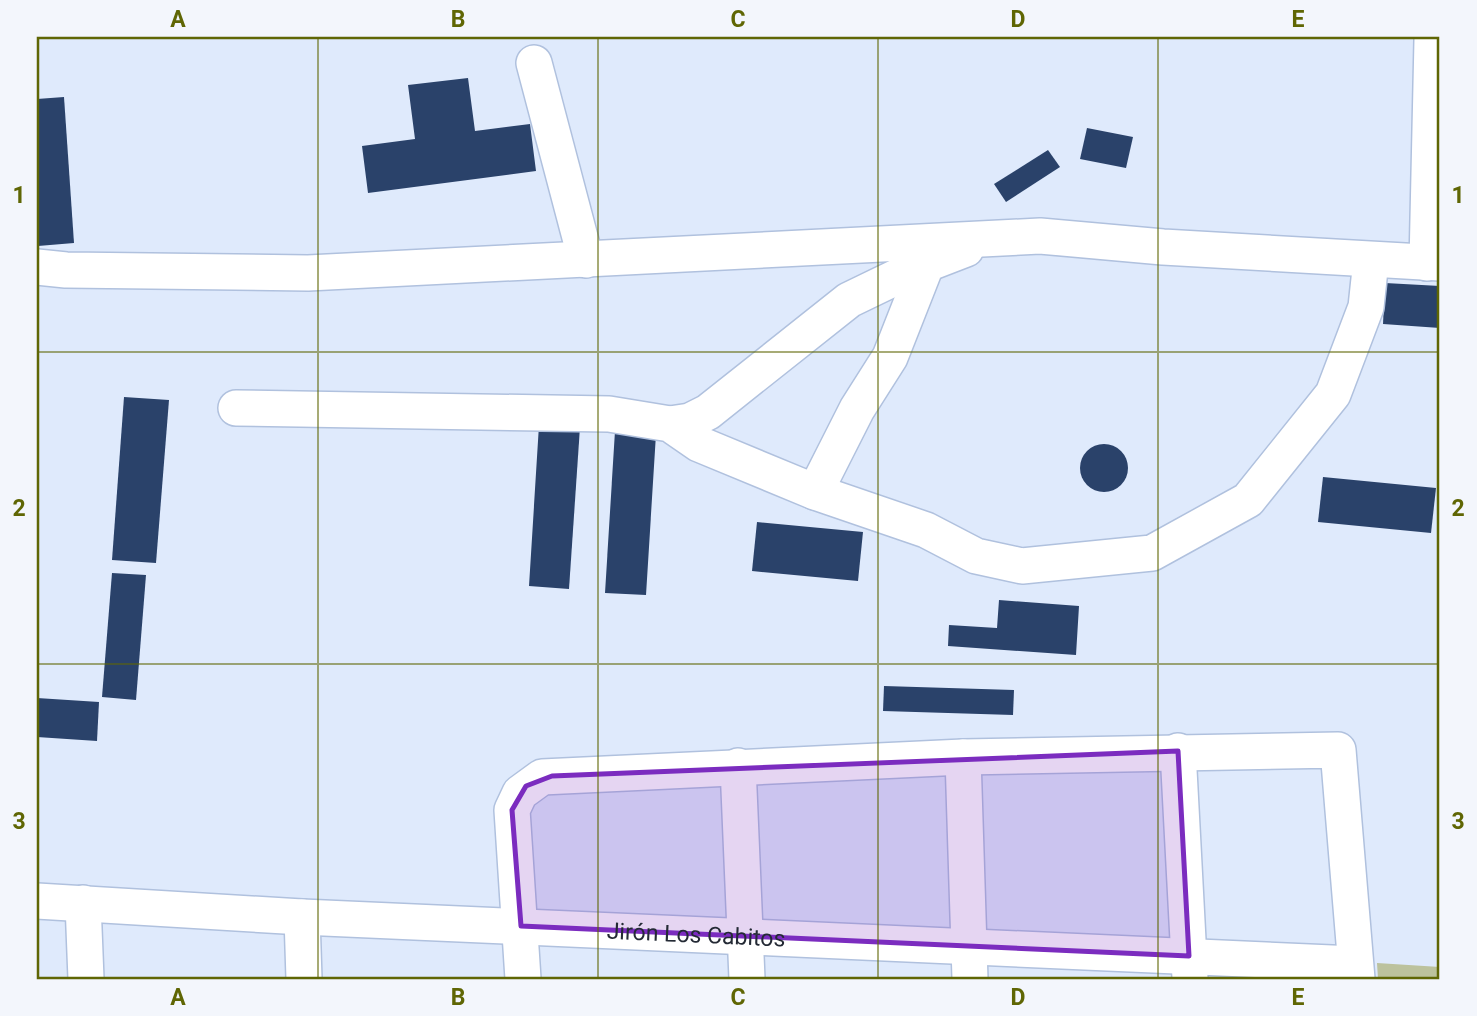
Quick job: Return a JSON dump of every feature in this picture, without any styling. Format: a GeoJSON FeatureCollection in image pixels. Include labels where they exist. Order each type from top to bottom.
{"type":"FeatureCollection","features":[{"type":"Feature","properties":{"kind":"street"},"geometry":{"type":"LineString","coordinates":[[37,267],[66,271],[308,273],[1040,236],[1434,263],[1432,40]]}},
{"type":"Feature","properties":{"kind":"street"},"geometry":{"type":"LineString","coordinates":[[534,63],[586,260]]}},
{"type":"Feature","properties":{"kind":"street"},"geometry":{"type":"LineString","coordinates":[[236,408],[609,414],[670,424],[690,421],[708,412],[849,300],[928,264],[996,238]]}},
{"type":"Feature","properties":{"kind":"street"},"geometry":{"type":"LineString","coordinates":[[670,424],[699,444],[815,492],[926,530],[976,556],[1022,566],[1152,553],[1248,500],[1333,394],[1366,307],[1371,260]]}},
{"type":"Feature","properties":{"kind":"street"},"geometry":{"type":"LineString","coordinates":[[815,492],[857,409],[890,358],[928,264]]}},
{"type":"Feature","properties":{"kind":"street"},"geometry":{"type":"LineString","coordinates":[[523,979],[512,810],[526,786],[552,776],[963,757],[1178,751],[1338,750],[1356,972]]}},
{"type":"Feature","properties":{"kind":"street"},"geometry":{"type":"LineString","coordinates":[[1178,751],[1189,968]]}},
{"type":"Feature","properties":{"kind":"street"},"geometry":{"type":"LineString","coordinates":[[963,757],[970,979]]}},
{"type":"Feature","properties":{"kind":"street"},"geometry":{"type":"LineString","coordinates":[[738,766],[747,979]]}},
{"type":"Feature","properties":{"kind":"street","name":"Jirón Los Cabitos"},"geometry":{"type":"LineString","coordinates":[[37,901],[302,918],[968,945],[1189,968],[1356,972]]}},
{"type":"Feature","properties":{"kind":"street"},"geometry":{"type":"LineString","coordinates":[[83,903],[86,979]]}},
{"type":"Feature","properties":{"kind":"street"},"geometry":{"type":"LineString","coordinates":[[302,918],[304,979]]}},
{"type":"Feature","properties":{"kind":"highlighted area"},"geometry":{"type":"Polygon","coordinates":[[[1178,751],[1189,956],[521,926],[512,810],[526,786],[552,776],[1178,751]]]}},
{"type":"Feature","properties":{"kind":"green space"},"geometry":{"type":"Polygon","coordinates":[[[1377,963],[1440,967],[1440,979],[1378,979],[1377,963]]]}},
{"type":"Feature","properties":{"kind":"building"},"geometry":{"type":"Polygon","coordinates":[[[468,78],[475,131],[530,124],[536,171],[368,193],[362,146],[415,139],[408,85],[468,78]]]}},
{"type":"Feature","properties":{"kind":"building"},"geometry":{"type":"Polygon","coordinates":[[[64,97],[74,243],[38,246],[37,99],[64,97]]]}},
{"type":"Feature","properties":{"kind":"building"},"geometry":{"type":"Polygon","coordinates":[[[1087,128],[1133,137],[1126,168],[1080,159],[1087,128]]]}},
{"type":"Feature","properties":{"kind":"building"},"geometry":{"type":"Polygon","coordinates":[[[1048,150],[1060,167],[1006,202],[994,184],[1048,150]]]}},
{"type":"Feature","properties":{"kind":"building"},"geometry":{"type":"Polygon","coordinates":[[[1385,283],[1440,286],[1440,328],[1383,324],[1385,283]]]}},
{"type":"Feature","properties":{"kind":"building"},"geometry":{"type":"Polygon","coordinates":[[[124,397],[169,400],[156,563],[112,560],[124,397]]]}},
{"type":"Feature","properties":{"kind":"building"},"geometry":{"type":"Polygon","coordinates":[[[539,425],[580,427],[569,589],[529,586],[539,425]]]}},
{"type":"Feature","properties":{"kind":"building"},"geometry":{"type":"Polygon","coordinates":[[[615,431],[656,434],[646,595],[605,593],[615,431]]]}},
{"type":"Feature","properties":{"kind":"building"},"geometry":{"type":"Polygon","coordinates":[[[1104,444],[1121,451],[1128,468],[1121,485],[1104,492],[1087,485],[1080,468],[1087,451],[1104,444]]]}},
{"type":"Feature","properties":{"kind":"building"},"geometry":{"type":"Polygon","coordinates":[[[1323,477],[1436,488],[1431,533],[1318,522],[1323,477]]]}},
{"type":"Feature","properties":{"kind":"building"},"geometry":{"type":"Polygon","coordinates":[[[757,522],[863,532],[858,581],[752,571],[757,522]]]}},
{"type":"Feature","properties":{"kind":"building"},"geometry":{"type":"Polygon","coordinates":[[[112,573],[146,575],[136,700],[102,697],[112,573]]]}},
{"type":"Feature","properties":{"kind":"building"},"geometry":{"type":"Polygon","coordinates":[[[999,600],[1079,606],[1076,655],[948,646],[949,625],[997,628],[999,600]]]}},
{"type":"Feature","properties":{"kind":"building"},"geometry":{"type":"Polygon","coordinates":[[[884,686],[1014,690],[1013,715],[883,711],[884,686]]]}},
{"type":"Feature","properties":{"kind":"building"},"geometry":{"type":"Polygon","coordinates":[[[37,698],[99,702],[97,741],[37,737],[37,698]]]}}]}
